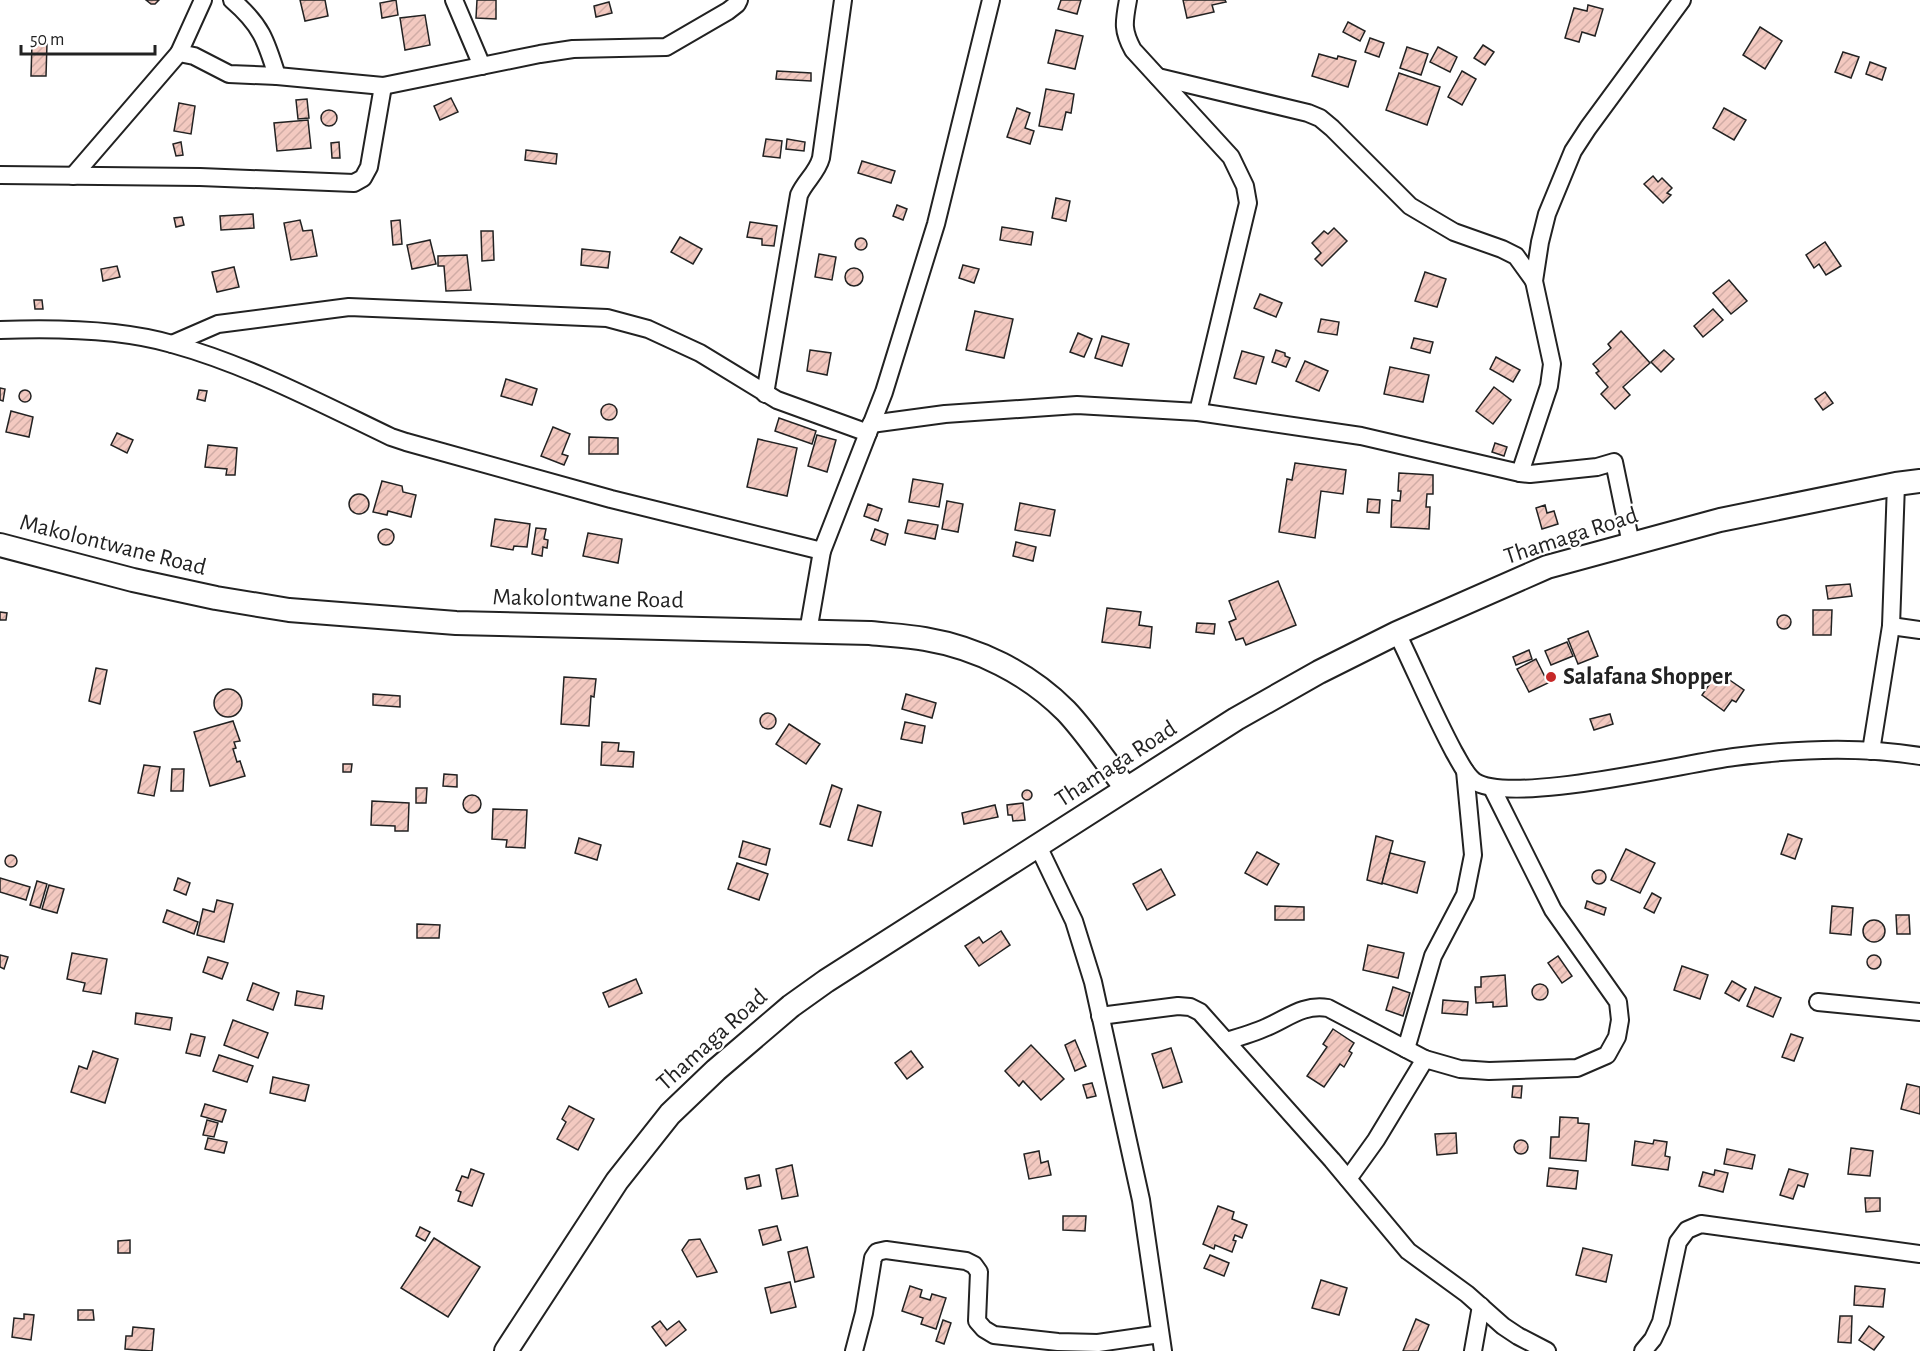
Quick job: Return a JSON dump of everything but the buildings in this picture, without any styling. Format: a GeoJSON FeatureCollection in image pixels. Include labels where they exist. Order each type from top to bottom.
{"type":"FeatureCollection","features":[{"type":"Feature","properties":{"kind":"main road","name":"Thamaga Road"},"geometry":{"type":"LineString","coordinates":[[506,1351],[617,1181],[670,1114],[792,1006],[826,981],[1246,713],[1319,672],[1397,633],[1547,567],[1720,520],[1920,481]]}},
{"type":"Feature","properties":{"kind":"main road","name":"Makolontwane Road"},"geometry":{"type":"LineString","coordinates":[[0,545],[133,580],[216,598],[289,610],[456,623],[870,633],[925,639],[961,647],[997,661],[1035,684],[1067,713],[1126,788]]}},
{"type":"Feature","properties":{"kind":"street"},"geometry":{"type":"LineString","coordinates":[[73,176],[179,53],[203,0]]}},
{"type":"Feature","properties":{"kind":"street"},"geometry":{"type":"LineString","coordinates":[[232,0],[251,17],[266,40],[277,76]]}},
{"type":"Feature","properties":{"kind":"street"},"geometry":{"type":"LineString","coordinates":[[454,0],[482,66]]}},
{"type":"Feature","properties":{"kind":"street"},"geometry":{"type":"LineString","coordinates":[[179,53],[194,56],[229,74],[277,76],[383,87],[573,49],[666,47],[728,10],[739,0]]}},
{"type":"Feature","properties":{"kind":"street"},"geometry":{"type":"LineString","coordinates":[[765,394],[800,195],[803,184],[818,168],[821,158],[843,0]]}},
{"type":"Feature","properties":{"kind":"street"},"geometry":{"type":"LineString","coordinates":[[808,632],[822,551],[884,392],[936,224],[991,0]]}},
{"type":"Feature","properties":{"kind":"street"},"geometry":{"type":"LineString","coordinates":[[1128,0],[1124,26],[1126,37],[1133,50],[1231,157],[1245,186],[1248,203],[1198,412]]}},
{"type":"Feature","properties":{"kind":"street"},"geometry":{"type":"LineString","coordinates":[[1520,473],[1552,374],[1552,364],[1534,281],[1547,214],[1573,151],[1682,0]]}},
{"type":"Feature","properties":{"kind":"street"},"geometry":{"type":"LineString","coordinates":[[1158,77],[1308,113],[1320,118],[1410,206],[1454,232],[1516,256],[1534,281]]}},
{"type":"Feature","properties":{"kind":"street"},"geometry":{"type":"LineString","coordinates":[[0,175],[200,177],[354,183],[363,178],[369,167],[383,87]]}},
{"type":"Feature","properties":{"kind":"street"},"geometry":{"type":"LineString","coordinates":[[172,344],[218,324],[348,307],[606,318],[648,329],[700,352],[765,394],[870,429],[945,414],[1077,405],[1198,412],[1361,436],[1520,473],[1598,467],[1614,462],[1631,544]]}},
{"type":"Feature","properties":{"kind":"street"},"geometry":{"type":"LineString","coordinates":[[0,330],[51,328],[135,337],[172,344],[246,370],[406,442],[610,499],[822,551]]}},
{"type":"Feature","properties":{"kind":"street"},"geometry":{"type":"LineString","coordinates":[[1871,751],[1890,626],[1896,484]]}},
{"type":"Feature","properties":{"kind":"street"},"geometry":{"type":"LineString","coordinates":[[1890,626],[1920,630]]}},
{"type":"Feature","properties":{"kind":"street"},"geometry":{"type":"LineString","coordinates":[[1397,633],[1465,771],[1472,780],[1492,788],[1549,788],[1734,757],[1818,751],[1871,751],[1920,756]]}},
{"type":"Feature","properties":{"kind":"street"},"geometry":{"type":"LineString","coordinates":[[1406,1049],[1433,956],[1465,895],[1473,855],[1465,771]]}},
{"type":"Feature","properties":{"kind":"street"},"geometry":{"type":"LineString","coordinates":[[1226,1041],[1253,1033],[1304,1008],[1316,1006],[1328,1008],[1425,1059],[1460,1069],[1489,1071],[1577,1068],[1607,1055],[1617,1037],[1620,1020],[1618,1002],[1553,910],[1492,788]]}},
{"type":"Feature","properties":{"kind":"street"},"geometry":{"type":"LineString","coordinates":[[854,1351],[862,1323],[873,1258],[877,1252],[886,1250],[966,1261],[974,1265],[979,1272],[977,1321],[994,1335],[1058,1342],[1161,1343],[1141,1200],[1100,1016],[1074,921],[1038,846]]}},
{"type":"Feature","properties":{"kind":"street"},"geometry":{"type":"LineString","coordinates":[[1818,1002],[1920,1012]]}},
{"type":"Feature","properties":{"kind":"street"},"geometry":{"type":"LineString","coordinates":[[1100,1016],[1178,1006],[1190,1007],[1200,1012],[1348,1179],[1408,1251],[1467,1294],[1518,1336],[1547,1351]]}},
{"type":"Feature","properties":{"kind":"street"},"geometry":{"type":"LineString","coordinates":[[1348,1179],[1376,1140],[1425,1059]]}},
{"type":"Feature","properties":{"kind":"street"},"geometry":{"type":"LineString","coordinates":[[1643,1351],[1653,1339],[1661,1322],[1678,1242],[1687,1230],[1701,1224],[1920,1254]]}},
{"type":"Feature","properties":{"kind":"street"},"geometry":{"type":"LineString","coordinates":[[1473,1351],[1481,1306]]}},
{"type":"Feature","properties":{"kind":"place","name":"Salafana Shopper"},"geometry":{"type":"Point","coordinates":[1551,677]}}]}
